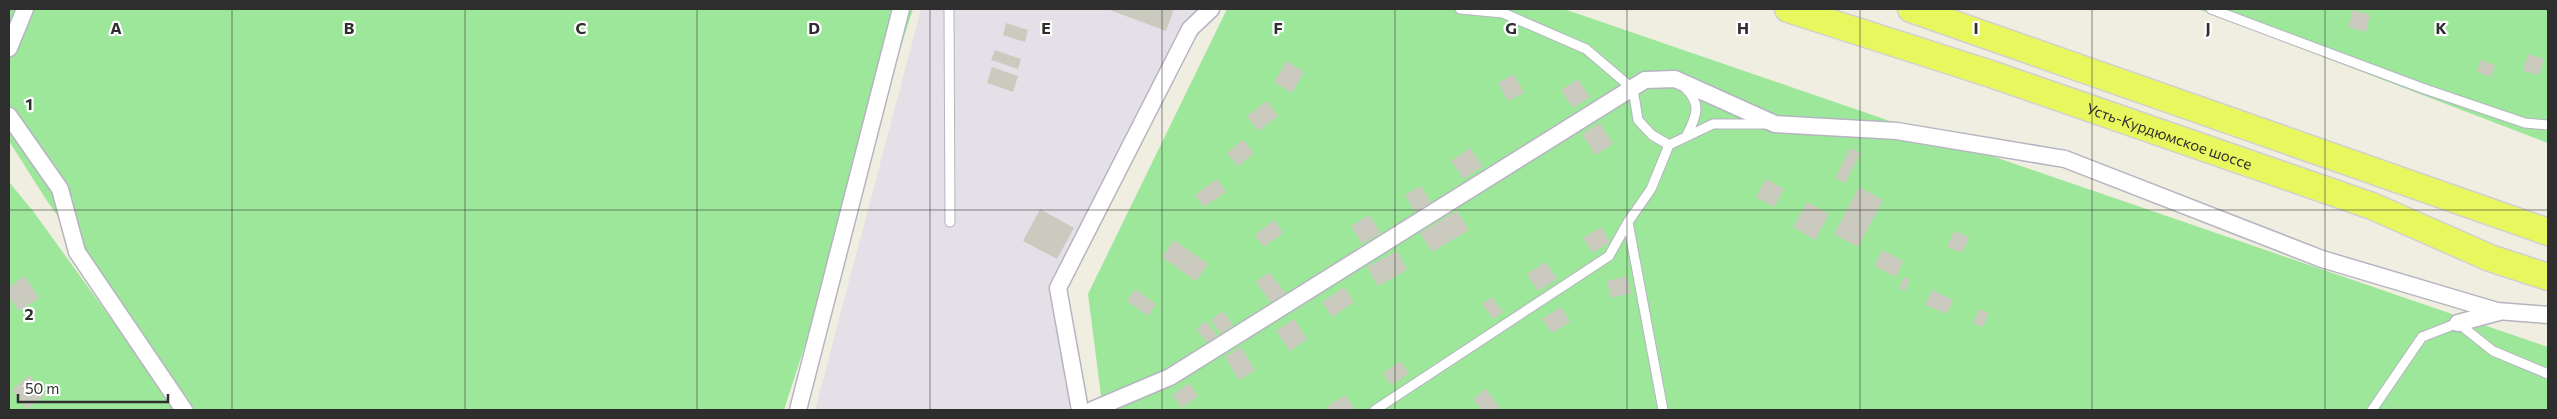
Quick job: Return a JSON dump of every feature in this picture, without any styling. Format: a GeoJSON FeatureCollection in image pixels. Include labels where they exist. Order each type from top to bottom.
{"type":"FeatureCollection","features":[{"type":"Feature","properties":{"kind":"main road","name":"Усть-Курдюмское шоссе"},"geometry":{"type":"LineString","coordinates":[[1788,9],[1991,74],[2372,206],[2490,258],[2548,277]]}},
{"type":"Feature","properties":{"kind":"main road"},"geometry":{"type":"LineString","coordinates":[[1911,9],[2548,232]]}},
{"type":"Feature","properties":{"kind":"street"},"geometry":{"type":"LineString","coordinates":[[9,48],[25,9]]}},
{"type":"Feature","properties":{"kind":"street"},"geometry":{"type":"LineString","coordinates":[[798,410],[901,9]]}},
{"type":"Feature","properties":{"kind":"street"},"geometry":{"type":"LineString","coordinates":[[1080,410],[1058,288],[1190,29],[1211,9]]}},
{"type":"Feature","properties":{"kind":"street"},"geometry":{"type":"LineString","coordinates":[[1092,410],[1170,377],[1633,90],[1644,80],[1674,79],[1775,124],[1897,131],[2065,159],[2322,258],[2548,328]]}},
{"type":"Feature","properties":{"kind":"street"},"geometry":{"type":"LineString","coordinates":[[9,116],[60,189],[77,252],[184,410]]}},
{"type":"Feature","properties":{"kind":"street"},"geometry":{"type":"LineString","coordinates":[[2458,323],[2497,311],[2548,315]]}},
{"type":"Feature","properties":{"kind":"lane"},"geometry":{"type":"LineString","coordinates":[[949,9],[950,222]]}},
{"type":"Feature","properties":{"kind":"lane"},"geometry":{"type":"LineString","coordinates":[[1460,9],[1503,13],[1586,49],[1633,90],[1638,120],[1652,135],[1669,144]]}},
{"type":"Feature","properties":{"kind":"lane"},"geometry":{"type":"LineString","coordinates":[[2211,9],[2432,91],[2525,123],[2548,125]]}},
{"type":"Feature","properties":{"kind":"lane"},"geometry":{"type":"LineString","coordinates":[[1674,79],[1693,96],[1697,115],[1687,135]]}},
{"type":"Feature","properties":{"kind":"lane"},"geometry":{"type":"LineString","coordinates":[[1375,410],[1609,256],[1628,222],[1651,189],[1669,144],[1713,124],[1775,124]]}},
{"type":"Feature","properties":{"kind":"lane"},"geometry":{"type":"LineString","coordinates":[[1628,222],[1663,410]]}},
{"type":"Feature","properties":{"kind":"lane"},"geometry":{"type":"LineString","coordinates":[[2372,410],[2422,337],[2458,323],[2493,351],[2548,374]]}},
{"type":"Feature","properties":{"kind":"shaded area"},"geometry":{"type":"Polygon","coordinates":[[[921,9],[1196,9],[1050,291],[1074,410],[815,410],[921,9]]]}},
{"type":"Feature","properties":{"kind":"green space"},"geometry":{"type":"Polygon","coordinates":[[[9,9],[913,9],[784,410],[195,410],[47,201],[9,141],[9,9]]]}},
{"type":"Feature","properties":{"kind":"green space"},"geometry":{"type":"Polygon","coordinates":[[[1227,9],[1564,9],[2548,347],[2548,410],[1093,410],[1101,396],[1088,294],[1227,9]]]}},
{"type":"Feature","properties":{"kind":"green space"},"geometry":{"type":"Polygon","coordinates":[[[2198,9],[2548,9],[2548,143],[2198,9]]]}},
{"type":"Feature","properties":{"kind":"green space"},"geometry":{"type":"Polygon","coordinates":[[[9,182],[33,211],[177,410],[9,410],[9,182]]]}},
{"type":"Feature","properties":{"kind":"building"},"geometry":{"type":"Polygon","coordinates":[[[1107,9],[1174,9],[1166,31],[1107,9]]]}},
{"type":"Feature","properties":{"kind":"building"},"geometry":{"type":"Polygon","coordinates":[[[2353,10],[2370,15],[2366,32],[2348,27],[2353,10]]]}},
{"type":"Feature","properties":{"kind":"building"},"geometry":{"type":"Polygon","coordinates":[[[1006,23],[1028,30],[1025,42],[1003,35],[1006,23]]]}},
{"type":"Feature","properties":{"kind":"building"},"geometry":{"type":"Polygon","coordinates":[[[995,50],[1021,59],[1018,69],[991,60],[995,50]]]}},
{"type":"Feature","properties":{"kind":"building"},"geometry":{"type":"Polygon","coordinates":[[[2528,54],[2544,59],[2539,75],[2523,71],[2528,54]]]}},
{"type":"Feature","properties":{"kind":"building"},"geometry":{"type":"Polygon","coordinates":[[[2480,60],[2495,65],[2491,77],[2477,72],[2480,60]]]}},
{"type":"Feature","properties":{"kind":"building"},"geometry":{"type":"Polygon","coordinates":[[[1287,61],[1304,72],[1292,93],[1274,82],[1287,61]]]}},
{"type":"Feature","properties":{"kind":"building"},"geometry":{"type":"Polygon","coordinates":[[[992,67],[1018,76],[1013,92],[987,83],[992,67]]]}},
{"type":"Feature","properties":{"kind":"building"},"geometry":{"type":"Polygon","coordinates":[[[1514,74],[1524,93],[1508,101],[1498,83],[1514,74]]]}},
{"type":"Feature","properties":{"kind":"building"},"geometry":{"type":"Polygon","coordinates":[[[1578,79],[1590,97],[1573,108],[1561,90],[1578,79]]]}},
{"type":"Feature","properties":{"kind":"building"},"geometry":{"type":"Polygon","coordinates":[[[1267,101],[1278,116],[1258,131],[1247,116],[1267,101]]]}},
{"type":"Feature","properties":{"kind":"building"},"geometry":{"type":"Polygon","coordinates":[[[1600,123],[1613,144],[1595,155],[1582,134],[1600,123]]]}},
{"type":"Feature","properties":{"kind":"building"},"geometry":{"type":"Polygon","coordinates":[[[1243,140],[1254,153],[1238,166],[1227,153],[1243,140]]]}},
{"type":"Feature","properties":{"kind":"building"},"geometry":{"type":"Polygon","coordinates":[[[1470,148],[1483,166],[1464,179],[1451,161],[1470,148]]]}},
{"type":"Feature","properties":{"kind":"building"},"geometry":{"type":"Polygon","coordinates":[[[1850,148],[1861,153],[1845,183],[1835,178],[1850,148]]]}},
{"type":"Feature","properties":{"kind":"building"},"geometry":{"type":"Polygon","coordinates":[[[1217,179],[1226,192],[1204,207],[1195,195],[1217,179]]]}},
{"type":"Feature","properties":{"kind":"building"},"geometry":{"type":"Polygon","coordinates":[[[1766,179],[1784,189],[1774,207],[1756,197],[1766,179]]]}},
{"type":"Feature","properties":{"kind":"building"},"geometry":{"type":"Polygon","coordinates":[[[1421,186],[1431,203],[1415,212],[1405,195],[1421,186]]]}},
{"type":"Feature","properties":{"kind":"building"},"geometry":{"type":"Polygon","coordinates":[[[1859,187],[1883,200],[1858,247],[1834,234],[1859,187]]]}},
{"type":"Feature","properties":{"kind":"building"},"geometry":{"type":"Polygon","coordinates":[[[1807,202],[1829,214],[1815,240],[1793,227],[1807,202]]]}},
{"type":"Feature","properties":{"kind":"building"},"geometry":{"type":"Polygon","coordinates":[[[1040,209],[1074,228],[1057,259],[1023,241],[1040,209]]]}},
{"type":"Feature","properties":{"kind":"building"},"geometry":{"type":"Polygon","coordinates":[[[1457,211],[1469,230],[1432,252],[1420,233],[1457,211]]]}},
{"type":"Feature","properties":{"kind":"building"},"geometry":{"type":"Polygon","coordinates":[[[1369,215],[1381,233],[1362,244],[1351,226],[1369,215]]]}},
{"type":"Feature","properties":{"kind":"building"},"geometry":{"type":"Polygon","coordinates":[[[1274,220],[1283,233],[1264,247],[1255,235],[1274,220]]]}},
{"type":"Feature","properties":{"kind":"building"},"geometry":{"type":"Polygon","coordinates":[[[1601,227],[1610,242],[1593,253],[1583,238],[1601,227]]]}},
{"type":"Feature","properties":{"kind":"building"},"geometry":{"type":"Polygon","coordinates":[[[1954,231],[1969,237],[1962,253],[1947,247],[1954,231]]]}},
{"type":"Feature","properties":{"kind":"building"},"geometry":{"type":"Polygon","coordinates":[[[1174,240],[1208,264],[1196,281],[1162,257],[1174,240]]]}},
{"type":"Feature","properties":{"kind":"building"},"geometry":{"type":"Polygon","coordinates":[[[1882,250],[1903,261],[1896,277],[1874,266],[1882,250]]]}},
{"type":"Feature","properties":{"kind":"building"},"geometry":{"type":"Polygon","coordinates":[[[1397,251],[1407,270],[1378,286],[1367,267],[1397,251]]]}},
{"type":"Feature","properties":{"kind":"building"},"geometry":{"type":"Polygon","coordinates":[[[1546,262],[1557,279],[1538,291],[1527,274],[1546,262]]]}},
{"type":"Feature","properties":{"kind":"building"},"geometry":{"type":"Polygon","coordinates":[[[1269,272],[1286,294],[1272,304],[1256,282],[1269,272]]]}},
{"type":"Feature","properties":{"kind":"building"},"geometry":{"type":"Polygon","coordinates":[[[24,276],[39,298],[19,311],[9,297],[9,287],[24,276]]]}},
{"type":"Feature","properties":{"kind":"building"},"geometry":{"type":"Polygon","coordinates":[[[1627,276],[1631,293],[1611,298],[1607,281],[1627,276]]]}},
{"type":"Feature","properties":{"kind":"building"},"geometry":{"type":"Polygon","coordinates":[[[1904,277],[1910,279],[1905,291],[1899,288],[1904,277]]]}},
{"type":"Feature","properties":{"kind":"building"},"geometry":{"type":"Polygon","coordinates":[[[1344,287],[1354,302],[1332,317],[1322,302],[1344,287]]]}},
{"type":"Feature","properties":{"kind":"building"},"geometry":{"type":"Polygon","coordinates":[[[1135,289],[1156,304],[1148,316],[1127,301],[1135,289]]]}},
{"type":"Feature","properties":{"kind":"building"},"geometry":{"type":"Polygon","coordinates":[[[1932,290],[1953,300],[1947,314],[1925,305],[1932,290]]]}},
{"type":"Feature","properties":{"kind":"building"},"geometry":{"type":"Polygon","coordinates":[[[1492,297],[1503,312],[1493,319],[1482,304],[1492,297]]]}},
{"type":"Feature","properties":{"kind":"building"},"geometry":{"type":"Polygon","coordinates":[[[1561,307],[1570,322],[1552,333],[1542,319],[1561,307]]]}},
{"type":"Feature","properties":{"kind":"building"},"geometry":{"type":"Polygon","coordinates":[[[1979,309],[1989,313],[1983,327],[1973,323],[1979,309]]]}},
{"type":"Feature","properties":{"kind":"building"},"geometry":{"type":"Polygon","coordinates":[[[1223,311],[1233,325],[1221,334],[1211,320],[1223,311]]]}},
{"type":"Feature","properties":{"kind":"building"},"geometry":{"type":"Polygon","coordinates":[[[1294,319],[1307,339],[1290,351],[1276,331],[1294,319]]]}},
{"type":"Feature","properties":{"kind":"building"},"geometry":{"type":"Polygon","coordinates":[[[1206,321],[1219,338],[1210,346],[1196,329],[1206,321]]]}},
{"type":"Feature","properties":{"kind":"building"},"geometry":{"type":"Polygon","coordinates":[[[1241,347],[1255,370],[1239,380],[1225,357],[1241,347]]]}},
{"type":"Feature","properties":{"kind":"building"},"geometry":{"type":"Polygon","coordinates":[[[1401,361],[1409,374],[1391,385],[1383,373],[1401,361]]]}},
{"type":"Feature","properties":{"kind":"building"},"geometry":{"type":"Polygon","coordinates":[[[29,375],[45,395],[27,409],[12,390],[29,375]]]}},
{"type":"Feature","properties":{"kind":"building"},"geometry":{"type":"Polygon","coordinates":[[[1189,383],[1198,396],[1182,408],[1172,395],[1189,383]]]}},
{"type":"Feature","properties":{"kind":"building"},"geometry":{"type":"Polygon","coordinates":[[[1486,389],[1500,408],[1496,410],[1482,410],[1473,399],[1486,389]]]}},
{"type":"Feature","properties":{"kind":"building"},"geometry":{"type":"Polygon","coordinates":[[[1345,395],[1355,410],[1330,410],[1327,407],[1345,395]]]}}]}
